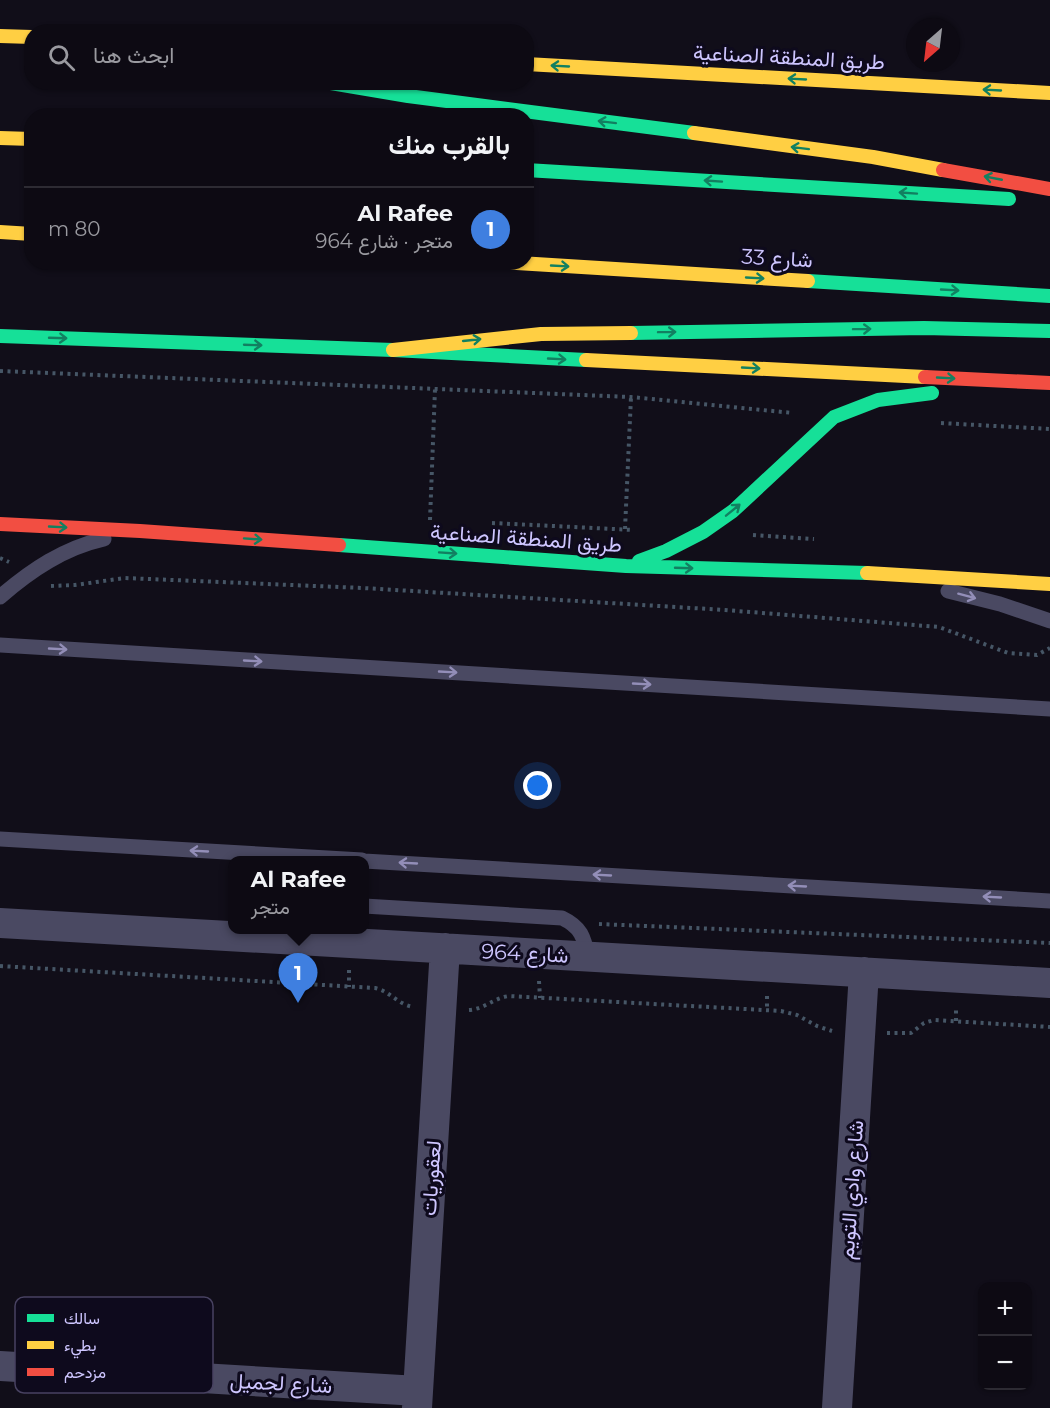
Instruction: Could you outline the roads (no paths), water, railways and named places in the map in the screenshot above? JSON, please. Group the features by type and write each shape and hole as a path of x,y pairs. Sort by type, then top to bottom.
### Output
{"main road":[{"path":"0,36 24,37"},
{"name":"طريق المنطقة الصناعية","path":"534,64 1050,93"},
{"path":"372,90 497,108"},
{"path":"534,113 873,157 1050,189"},
{"path":"0,138 24,140"},
{"path":"534,170 1038,201"},
{"path":"0,232 24,234"},
{"name":"شارع 33","path":"534,264 1050,296"},
{"path":"393,350 541,334 924,328 1050,331"},
{"path":"0,336 393,350 1044,383"},
{"path":"626,566 666,551 703,532 733,511 834,417 878,400 1044,383"},
{"name":"طريق المنطقة الصناعية","path":"0,524 140,531 626,566 869,573 1050,584"}],"street":[{"name":"شارع 964","path":"0,923 228,932"},
{"name":"شارع 964","path":"287,934 445,948 1050,983"},
{"name":"لعقوريات","path":"417,1400 445,948"},
{"name":"شارع وادي التويم","path":"837,1408 864,972"},
{"name":"شارع لجميل","path":"0,1366 15,1367"},
{"name":"شارع لجميل","path":"213,1383 417,1400"}],"lane":[{"path":"0,597 26,575 67,550 94,541 140,531"},
{"path":"869,573 957,593 1050,621"},
{"path":"0,645 1050,709"},
{"path":"0,839 280,856"},
{"path":"369,861 1050,901"},
{"path":"369,906 562,918 572,923 584,938 588,957"}],"place":[{"name":"Al Rafee","path":"298,1003"}]}
